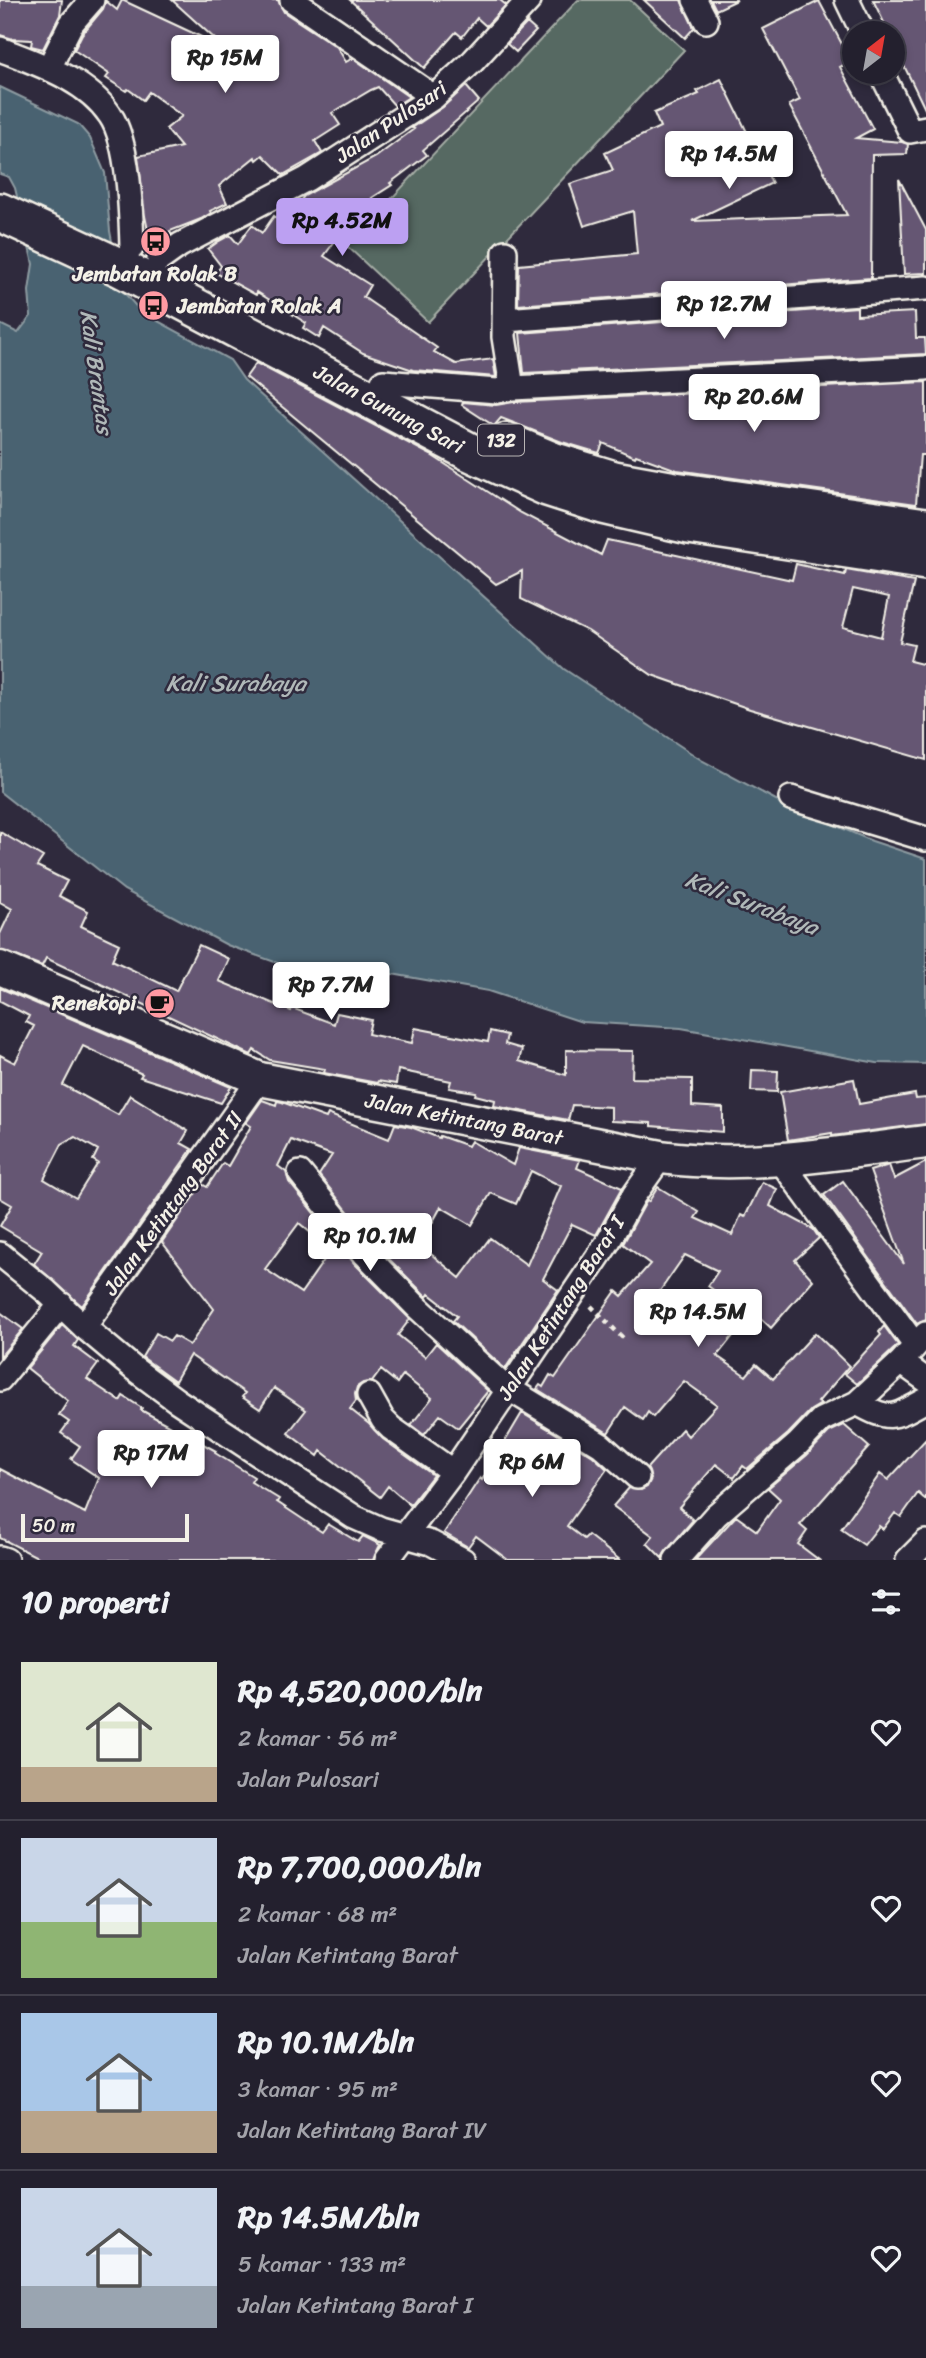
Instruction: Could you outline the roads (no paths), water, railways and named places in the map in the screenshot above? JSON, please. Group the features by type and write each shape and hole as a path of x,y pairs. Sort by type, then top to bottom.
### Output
{"main road":[{"name":"Jalan Gunung Sari","path":"6,201 131,254 507,443 555,462 614,480 672,506 926,561"},
{"name":"Jalan Gunung Sari","path":"131,254 470,452 547,487 603,505 672,506 926,527"},
{"name":"Jalan Ketintang Barat","path":"11,973 260,1079 661,1157 688,1161 780,1160 926,1142"}],"street":[{"path":"49,68 71,24 92,0"},
{"path":"292,0 434,97"},
{"name":"Jalan Pulosari","path":"131,254 180,245 307,178 434,97 473,61 529,0"},
{"path":"695,0 706,21"},
{"path":"847,0 857,21"},
{"path":"0,49 49,68 79,86 109,113 117,127 131,210 131,254"},
{"path":"887,84 909,131 926,128"},
{"path":"505,252 504,337 512,388"},
{"path":"505,320 926,288"},
{"path":"383,382 482,391 926,368"},
{"path":"791,798 926,839"},
{"name":"Jalan Ketintang Barat II","path":"84,1327 260,1079"},
{"name":"Jalan Ketintang Barat I","path":"387,1560 453,1472 661,1157"},
{"path":"780,1160 914,1347 926,1380"},
{"path":"300,1173 365,1254 416,1306 508,1390 601,1446 637,1477"},
{"path":"0,1254 61,1304 84,1327 176,1400 354,1517 381,1529 431,1543 463,1560"},
{"path":"0,1379 61,1304"},
{"path":"676,1560 716,1515 789,1452 821,1420 857,1403 914,1347"},
{"path":"369,1395 383,1420 391,1428 453,1472"},
{"path":"857,1403 878,1415 888,1416 901,1414 926,1400"},
{"path":"908,1560 926,1542"},
{"path":"0,1558 6,1560"}],"water":[{"name":"Kali Surabaya","path":"0,87 78,124 90,138 105,173 110,231 121,289 141,312 230,360 244,380 564,669 703,761 776,800 872,841 926,859 926,1064 877,1063 681,1028 582,1022 488,991 352,967 286,966 227,945 124,890 0,792 0,324 18,333 31,316 29,291 33,264 15,188 9,177 0,174"}],"place":[{"name":"Jembatan Rolak B","path":"155,242"},
{"name":"Jembatan Rolak A","path":"154,306"},
{"name":"Renekopi","path":"159,1003"}],"water label":[{"name":"Kali Brantas","path":"97,372"}]}
